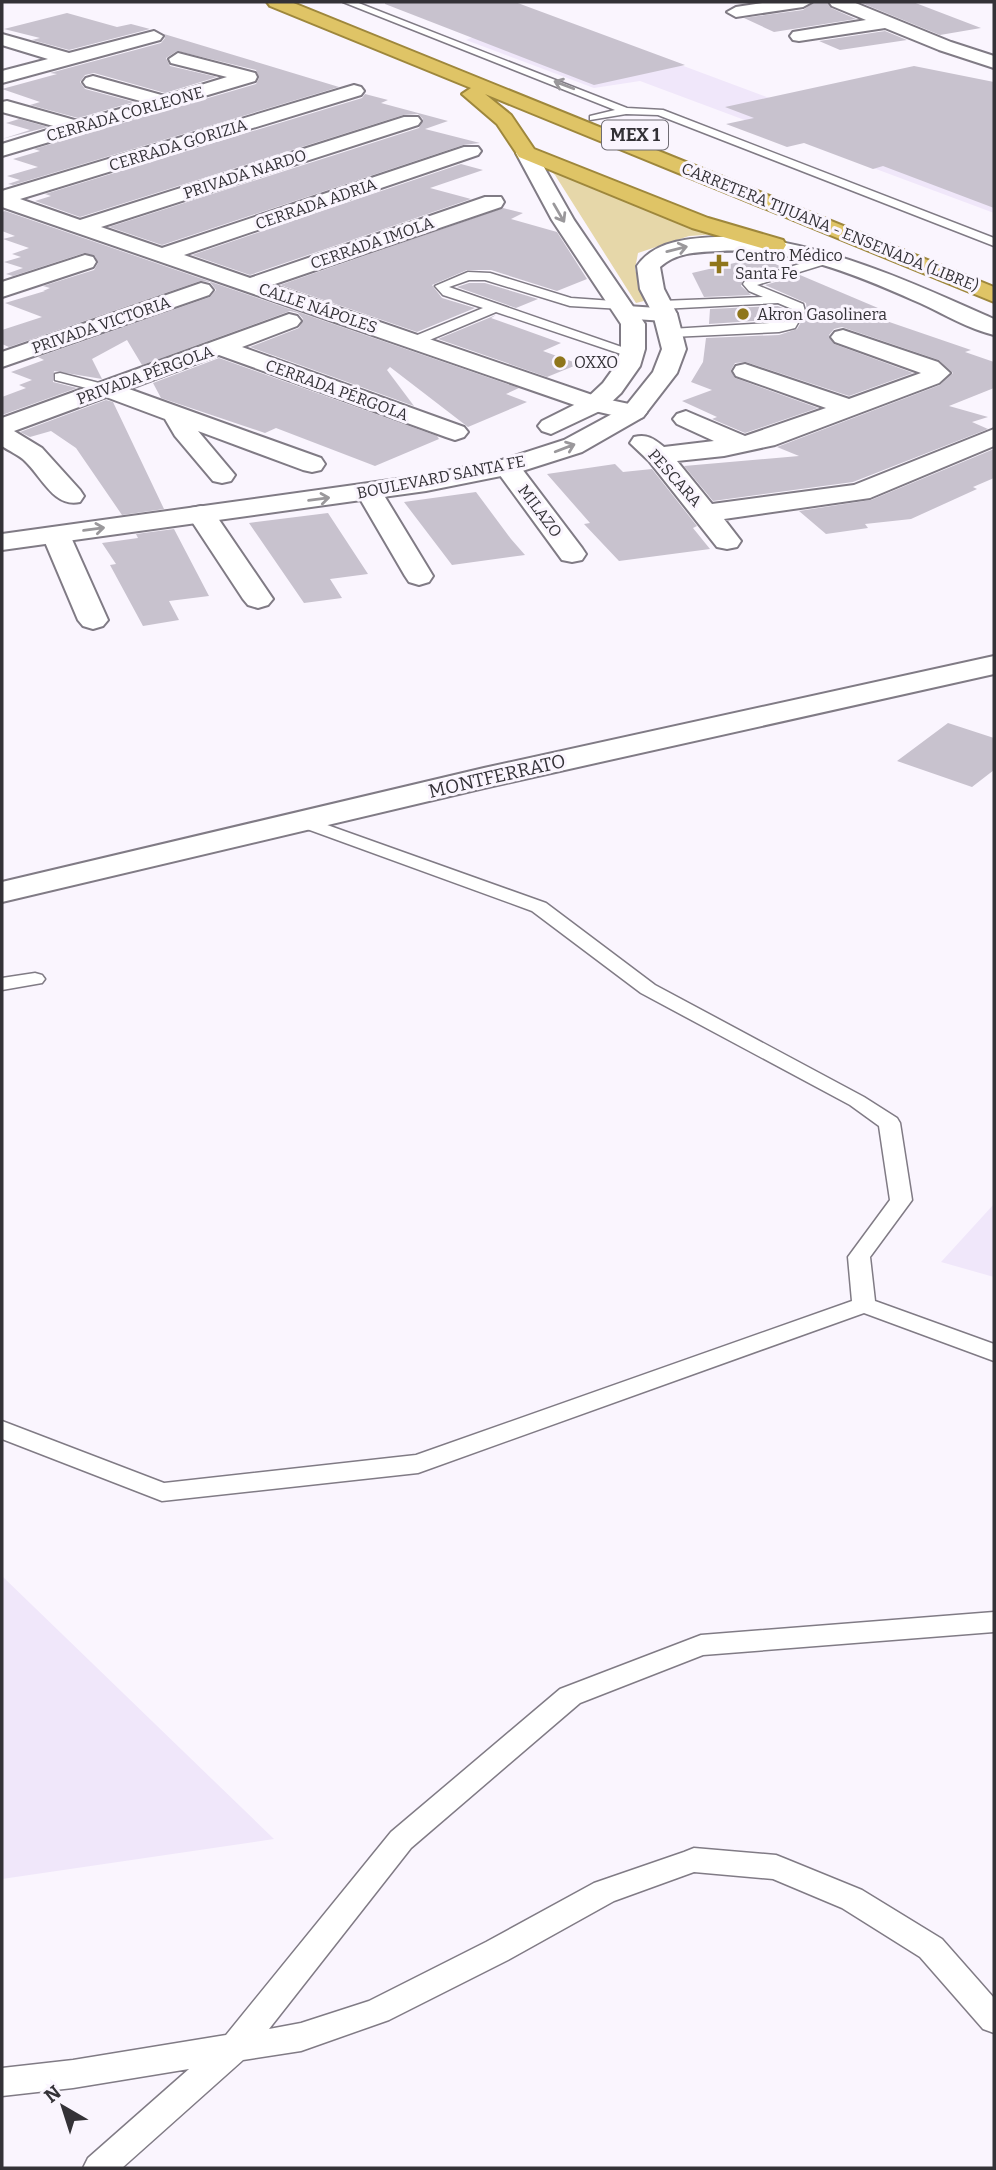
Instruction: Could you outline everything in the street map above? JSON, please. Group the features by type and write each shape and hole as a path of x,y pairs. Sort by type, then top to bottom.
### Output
{"highway":[{"name":"CARRETERA TIJUANA - ENSENADA (LIBRE)","path":"276,2 992,288"},
{"name":"CARRETERA TIJUANA - ENSENADA (LIBRE)","path":"301,2 969,270 992,288"},
{"path":"412,58 502,115 516,130 526,153 700,223 775,245"}],"street":[{"path":"736,12 803,2"},
{"path":"838,2 994,62"},
{"path":"799,36 887,22"},
{"path":"21,45 58,35"},
{"path":"2,77 154,36"},
{"path":"2,39 68,59"},
{"name":"CERRADA CORLEONE","path":"2,150 248,77 178,59"},
{"path":"93,82 166,102"},
{"name":"CERRADA GORIZIA","path":"2,199 354,91"},
{"path":"7,107 81,128"},
{"name":"PRIVADA NARDO","path":"79,227 411,121"},
{"name":"CERRADA ADRIA","path":"162,255 471,151"},
{"path":"526,153 563,220 634,324 632,353"},
{"name":"CALLE NÁPOLES","path":"2,199 596,404 625,418"},
{"name":"CERRADA IMOLA","path":"250,285 493,202"},
{"name":"BOULEVARD SANTA FE","path":"2,522 398,468 512,449 573,446 625,418 665,373 674,349 666,317 652,289 648,266 658,255 681,247 712,243 775,245 828,259 994,328"},
{"path":"2,290 85,262"},
{"name":"PRIVADA VICTORIA","path":"2,360 201,290"},
{"path":"624,309 666,317"},
{"name":"PRIVADA PÉRGOLA","path":"2,427 289,321"},
{"path":"658,455 744,444 850,408 938,373 929,367 843,337"},
{"name":"CERRADA PÉRGOLA","path":"220,347 455,432"},
{"name":"BOULEVARD SANTA FE","path":"2,542 369,492 512,449 596,404 628,366 632,353"},
{"path":"745,371 850,408"},
{"path":"106,388 312,464"},
{"path":"174,413 184,432 222,475"},
{"name":"PESCARA","path":"625,418 727,541"},
{"path":"686,419 744,444"},
{"path":"2,435 33,454 70,496"},
{"path":"706,513 860,492 994,437"},
{"name":"MILAZO","path":"512,449 572,554"},
{"path":"369,492 419,576"},
{"path":"201,514 258,599"},
{"path":"56,535 93,620"},
{"name":"MONTFERRATO","path":"2,892 302,821 994,665"}],"lane":[{"path":"352,3 375,2"},
{"path":"352,3 626,111"},
{"path":"594,118 626,111 659,112 994,242"},
{"path":"666,317 787,326 792,323 799,309 749,284 828,259"},
{"path":"624,309 570,302 486,276 468,276 441,286 447,292 632,353"},
{"path":"666,317 780,300"},
{"path":"415,341 495,308"},
{"path":"60,377 106,388"},
{"path":"302,821 539,907 648,989 857,1101 889,1123 901,1200 859,1257 864,1305"},
{"path":"2,984 35,979"},
{"path":"2,1430 162,1492 418,1464 864,1305 994,1353"},
{"path":"99,2168 235,2048 401,1840 570,1696 701,1646 994,1622"},
{"path":"2,2082 73,2074 301,2037 377,2011 497,1951 604,1892 695,1860 776,1867 852,1899 931,1948 994,2020"}],"shaded area":[{"path":"536,11 775,100 829,88 994,146 994,213 640,81 594,88 466,40"},
{"path":"546,166 718,234 689,236 638,253 635,269 644,301 636,303 555,175"},
{"path":"994,1204 994,1277 941,1262"},
{"path":"2,1576 274,1839 2,1879"}],"building":[{"path":"385,2 515,2 685,65 594,85"},
{"path":"814,2 826,2 831,8 856,19 774,32 744,18 803,10"},
{"path":"859,2 913,2 981,28 940,35"},
{"path":"67,13 117,27 131,24 150,29 69,50 32,40 40,38 4,29"},
{"path":"885,31 907,40 840,50 819,41"},
{"path":"164,34 339,87 13,185 8,184 20,180 7,176 38,167 13,159 40,151 34,149 256,84 259,78 256,70 177,51 166,58 170,66 217,77 165,93 94,73 85,75 80,82 85,89 134,102 78,118 30,105 40,102 2,89 161,43 165,38"},
{"path":"914,66 994,82 994,208 883,166 873,169 804,143 787,147 726,124 754,118 725,107"},
{"path":"365,94 388,100 381,103 448,121 425,129 480,143 463,145 162,245 109,227 419,128 423,119 418,114 403,115 80,217 35,201 51,196 45,194 362,98"},
{"path":"19,119 48,127 2,139 30,130 6,123"},
{"path":"461,164 483,170 430,188 471,199 250,275 192,255"},
{"path":"503,208 523,213 511,219 557,232 587,279 557,291 491,270 467,270 432,285 442,298 475,308 417,332 280,285"},
{"path":"5,211 519,388 506,394 527,402 468,427 390,367 387,370 414,406 250,347 299,328 303,319 298,313 290,311 142,365 127,340 92,359 102,379 54,371 53,382 77,388 2,415 2,397 26,388 19,385 32,380 11,372 44,360 38,357 210,297 216,290 210,282 200,281 9,347 2,344 2,330 42,317 5,303 50,288 43,286 94,270 98,263 95,256 84,253 13,276 6,274 23,268 4,262 21,257 12,254 29,248 3,239 15,236 2,231 2,212"},
{"path":"760,257 782,267 743,280 741,286 751,295 704,297 692,273"},
{"path":"800,275 878,308 863,313 971,350 965,352 994,362 994,388 949,406 988,417 972,422 988,429 853,482 713,501 684,466 799,456 777,447 940,385 953,373 939,360 842,327 834,329 829,335 834,344 913,373 849,396 746,362 735,363 731,370 735,378 818,408 745,433 712,419 717,417 682,401 712,390 691,382 703,362 706,338 779,335 797,329 807,312 806,303 765,285"},
{"path":"469,283 485,283 538,299 516,308 457,287"},
{"name":"Akron Gasolinera","path":"778,306 788,310 783,319 709,324 710,309"},
{"path":"496,315 491,318 561,343 543,351 579,364 547,377 438,339"},
{"path":"219,358 437,436 439,439 375,466 276,428 265,433 161,398 153,383"},
{"path":"106,400 113,402 164,509 122,515 76,448 51,431 30,437 20,432"},
{"path":"994,449 994,478 973,487 977,489 911,519 865,524 868,528 826,534 799,511 871,500"},
{"path":"615,464 623,472 652,469 697,526 693,528 710,549 619,561 584,524 590,523 547,474"},
{"path":"476,492 525,555 452,565 404,502"},
{"path":"328,513 368,574 330,579 342,598 304,603 249,523"},
{"path":"174,529 209,596 169,601 179,620 143,626 110,565 116,564 102,543 138,538 136,534"},
{"path":"948,723 994,738 994,770 972,787 897,761"}],"place":[{"name":"Centro Médico Santa Fe","path":"719,264"},
{"name":"Akron Gasolinera","path":"743,314"},
{"name":"OXXO","path":"560,362"}]}
